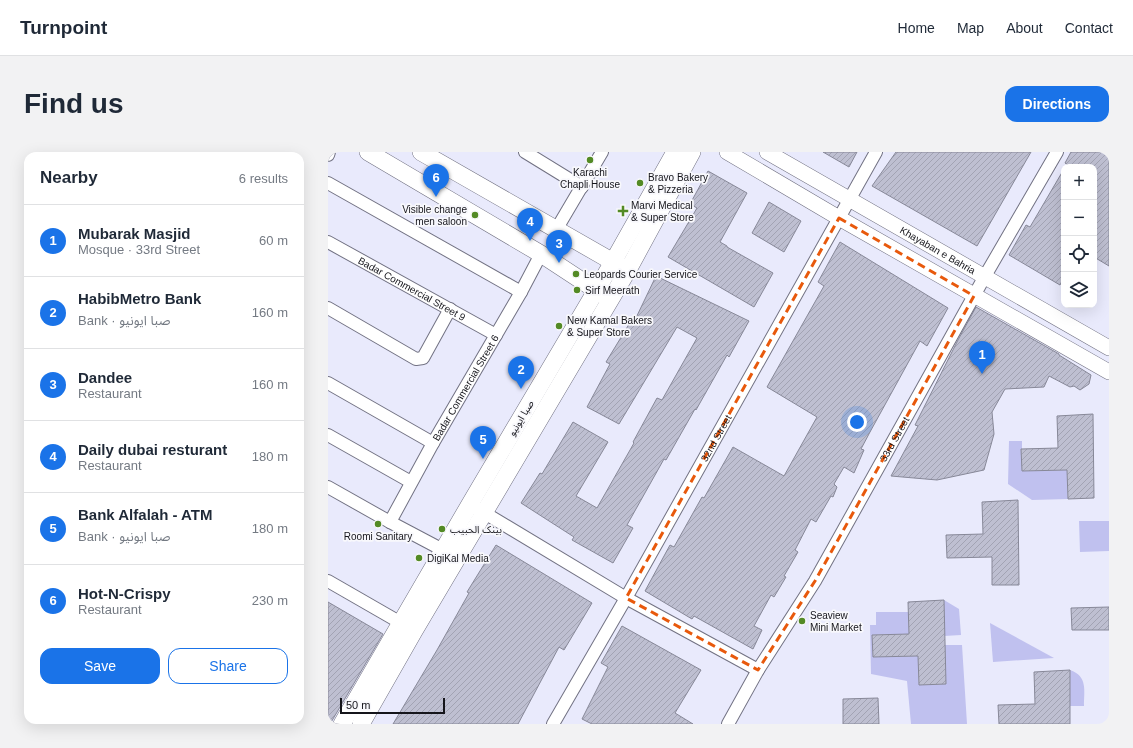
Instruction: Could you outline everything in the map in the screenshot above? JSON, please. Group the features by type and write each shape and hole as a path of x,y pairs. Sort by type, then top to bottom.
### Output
{"main road":[{"path":"368,152 541,254 610,299"},
{"path":"421,152 620,266"},
{"name":"صبا ایونیو","path":"342,724 484,513 610,299 620,266 675,152"},
{"name":"صبا ایونیو","path":"361,724 443,550 596,290 620,266 692,152"}],"street":[{"path":"525,152 582,187"},
{"path":"556,230 602,152"},
{"path":"727,152 974,296 1108,371"},
{"name":"Khayaban e Bahria","path":"767,152 1109,348"},
{"name":"32nd Street","path":"553,724 626,598 876,152"},
{"name":"33rd Street","path":"729,724 758,670 815,581 985,276 1057,152"},
{"path":"328,183 521,292"},
{"name":"Badar Commercial Street 9","path":"328,242 496,335"},
{"name":"Badar Commercial Street 6","path":"390,522 411,482 521,292 541,254"},
{"path":"328,308 416,359 423,358 450,309"},
{"path":"328,383 433,443"},
{"path":"328,435 411,482"},
{"path":"328,487 443,550"},
{"path":"470,504 626,598 758,670"},
{"path":"328,581 407,627"}],"highlighted area":[{"path":"839,218 974,296 815,581 758,670 626,598"}],"shaded area":[{"path":"1009,441 1022,441 1022,471 1067,470 1068,499 1032,500 1008,484"},
{"path":"1079,521 1109,521 1109,551 1080,552"},
{"path":"944,600 959,609 961,635 944,636"},
{"path":"876,612 909,612 909,634 873,635 873,657 918,656 919,685 945,684 945,645 962,645 967,724 911,724 907,681 871,674 870,625 876,625"},
{"path":"990,623 1054,658 993,662"},
{"path":"1070,670 1080,676 1084,685 1084,706 1070,706"}],"building":[{"path":"823,152 857,152 849,167"},
{"path":"896,152 1031,152 977,246 872,186"},
{"path":"1071,152 1109,152 1109,266 1097,259 1097,164 1065,163"},
{"path":"708,171 747,193 720,242 773,273 754,307 668,257 697,208 690,204"},
{"path":"1061,174 1060,285 1009,255 1026,225 1030,227"},
{"path":"769,202 801,221 784,252 752,233"},
{"path":"840,242 948,308 927,346 920,341 861,449 864,450 854,473 844,467 834,484 837,487 833,497 831,496 816,522 811,519 795,550 798,552 784,576 786,577 774,597 771,595 754,626 762,630 753,649 694,616 692,619 645,591 670,545 674,547 702,497 704,498 733,447 784,476 817,417 767,387 824,286 818,282"},
{"path":"656,276 749,321 729,357 727,355 666,460 664,459 627,525 633,528 613,563 572,540 574,537 521,503 540,473 542,474 573,422 608,442 576,496 597,508 634,443 633,442 657,398 662,400 697,338 677,327 619,424 587,407 610,364 606,362 631,321 634,322"},
{"path":"976,307 1059,354 1091,375 1089,384 1080,390 1074,386 1070,387 1049,376 1044,387 1005,389 992,412 994,434 984,470 937,480 891,476 918,426 915,425"},
{"path":"1093,414 1094,498 1068,499 1067,470 1022,471 1021,449 1058,448 1057,416"},
{"path":"1018,500 1019,585 992,585 992,557 947,558 946,535 983,534 982,502"},
{"path":"496,545 592,603 564,650 559,647 518,724 393,724 469,593 467,592"},
{"path":"944,600 946,684 919,685 918,656 873,657 872,635 909,634 908,602"},
{"path":"328,602 383,634 330,724 328,724"},
{"path":"1109,607 1109,630 1072,630 1071,608"},
{"path":"622,626 701,670 675,713 693,724 592,724 582,719 608,667 601,663"},
{"path":"1070,670 1070,724 999,724 998,705 1035,704 1034,672"},
{"path":"878,698 879,724 843,724 843,699"}],"place":[{"name":"Karachi Chapli House","path":"590,160"},
{"name":"Bravo Bakery & Pizzeria","path":"640,183"},
{"name":"Hot-N-Crispy","path":"436,197"},
{"name":"Marvi Medical & Super Store","path":"623,211"},
{"name":"Visible change men saloon","path":"475,215"},
{"name":"Daily dubai resturant","path":"530,241"},
{"name":"Dandee","path":"559,263"},
{"name":"Leopards Courier Service","path":"576,274"},
{"name":"Sirf Meerath","path":"577,290"},
{"name":"New Kamal Bakers & Super Store","path":"559,326"},
{"name":"Mubarak Masjid","path":"982,374"},
{"name":"HabibMetro Bank","path":"521,389"},
{"name":"Bank Alfalah - ATM","path":"483,459"},
{"name":"Roomi Sanitary","path":"378,524"},
{"name":"بينک الحبيب","path":"442,529"},
{"name":"DigiKal Media","path":"419,558"},
{"name":"Seaview Mini Market","path":"802,621"}]}
